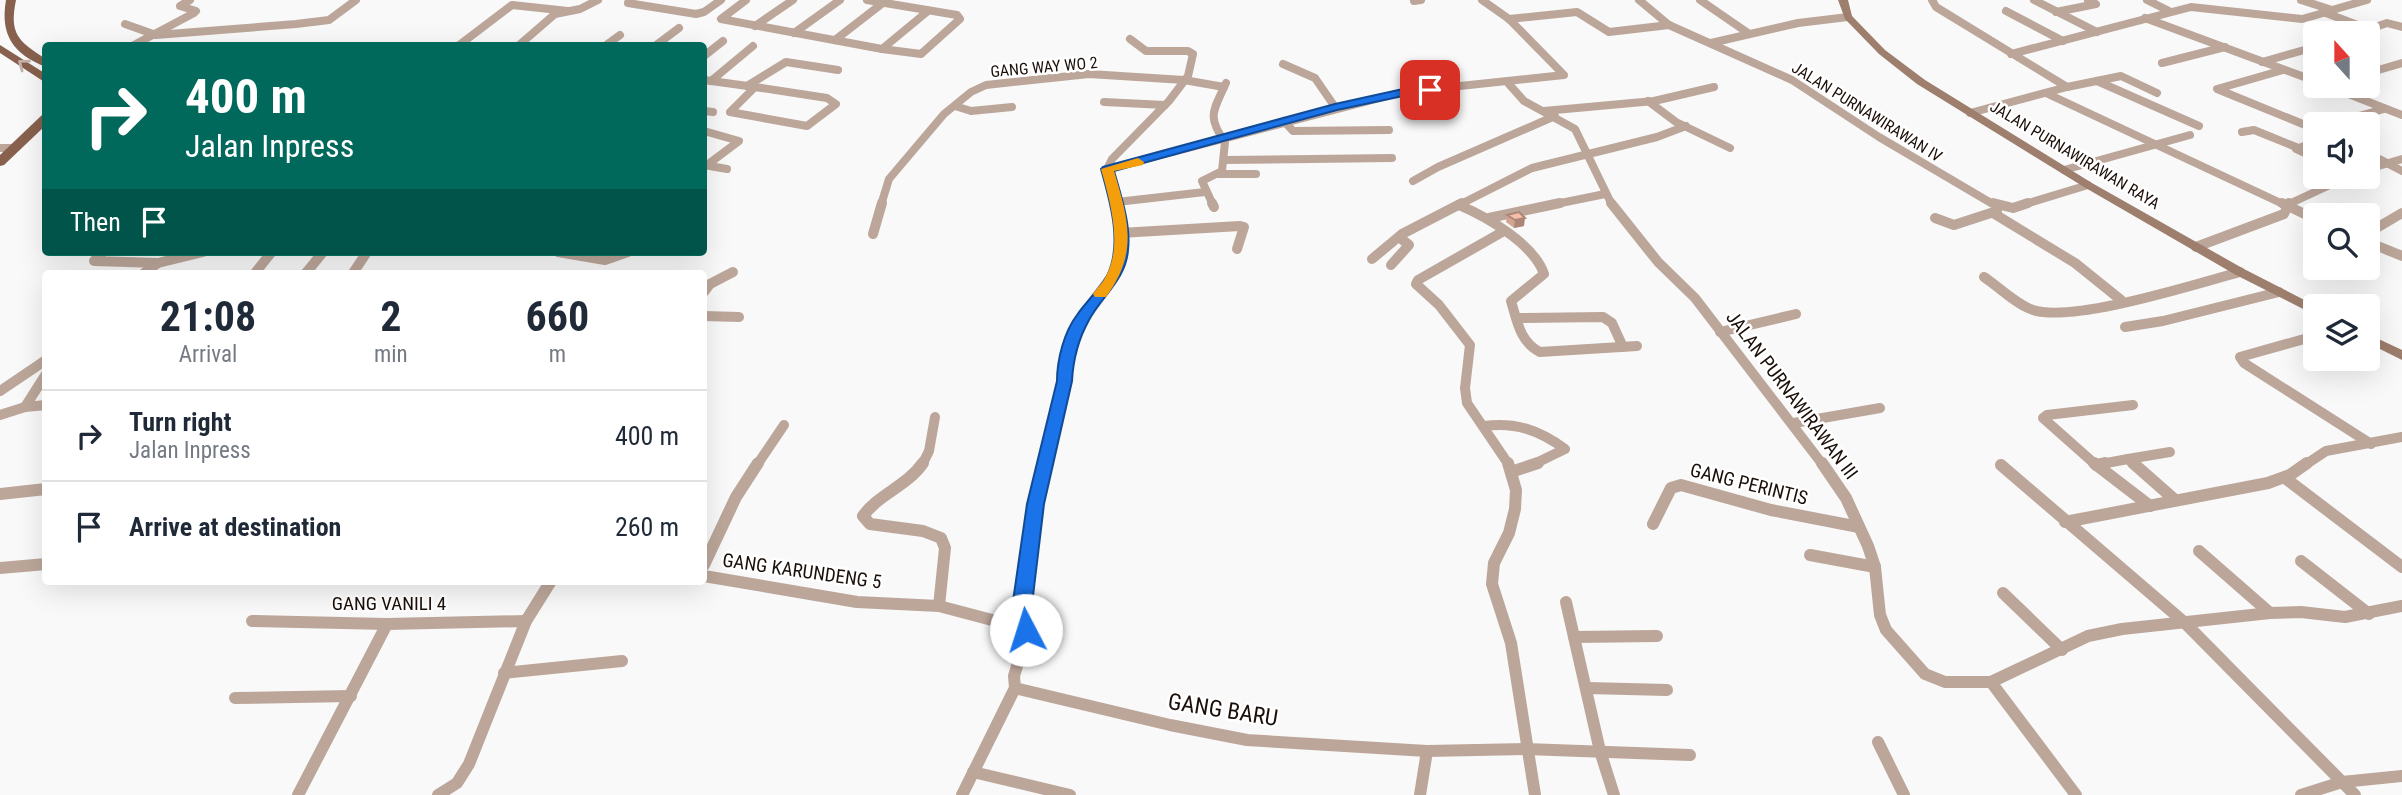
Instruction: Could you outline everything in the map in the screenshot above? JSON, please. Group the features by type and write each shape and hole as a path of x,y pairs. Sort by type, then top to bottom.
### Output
{"main road":[{"path":"11,0 6,20 9,34 19,47 42,61"},
{"path":"0,48 42,77"},
{"path":"0,162 42,122"},
{"path":"0,175 42,136"}],"street":[{"path":"141,42 194,13 196,11 180,6 190,0"},
{"path":"125,24 156,35 323,21 329,20 356,0"},
{"path":"553,5 561,0"},
{"path":"523,42 552,16 598,0"},
{"path":"629,0 628,3 700,14 721,0"},
{"path":"663,9 676,0"},
{"path":"746,0 720,18 919,55 960,22 957,15 867,0"},
{"path":"755,26 793,0"},
{"path":"794,33 841,0"},
{"path":"1107,169 1335,107 1403,92 1564,75 1509,19 1482,0"},
{"name":"JALAN PURNAWIRAWAN IV","path":"1639,0 1669,25 1818,94 1901,151 2002,208"},
{"path":"1700,0 1748,33"},
{"name":"JALAN PURNAWIRAWAN RAYA","path":"1843,0 1848,17 1882,52 1921,82 2088,185 2303,305"},
{"path":"1932,0 1936,7 2067,87"},
{"path":"2034,0 2097,32"},
{"path":"2056,12 2096,4 2088,0"},
{"path":"2147,0 2169,12"},
{"path":"2301,0 2334,10"},
{"path":"2011,54 2195,7 2302,19 2367,0"},
{"path":"835,40 884,2"},
{"path":"463,42 512,5 568,11"},
{"path":"881,48 928,11"},
{"path":"2006,11 2063,41"},
{"path":"1509,19 1577,12 1609,32 1669,25"},
{"path":"2326,13 2347,21"},
{"path":"1711,43 1748,33 1848,17"},
{"path":"2146,18 2303,77"},
{"path":"2380,25 2387,23 2402,27"},
{"path":"660,42 679,28"},
{"path":"611,42 620,34"},
{"path":"962,795 1015,688 1014,676 1027,633 1020,622 1035,504 1065,381 1065,363 1081,319 1114,276 1121,251 1117,202 1107,169 1112,159 1165,105 1188,76 1192,53 1146,51 1130,39"},
{"path":"707,54 723,41"},
{"path":"707,80 753,46"},
{"path":"2162,63 2225,47"},
{"path":"2262,62 2303,50"},
{"path":"707,80 751,87 827,98 836,104 807,126 730,112 751,87 786,62 838,70"},
{"path":"2380,69 2402,63"},
{"path":"1283,64 1315,78 1335,107"},
{"path":"2283,70 2217,89 2303,124"},
{"name":"GANG WAY WO 2","path":"873,234 889,179 944,114 971,92 986,85 1089,74 1226,84 1212,115 1213,126 1224,139"},
{"path":"1970,113 2067,87 2121,76 2157,93"},
{"path":"2097,81 2199,126"},
{"name":"JALAN PURNAWIRAWAN III","path":"1508,83 1524,101 1575,128 1614,210 1658,262 1695,298 1794,423 1846,498 1859,527 1875,567 1880,615 1886,630 1925,674 1945,682 1991,682 2100,634 2270,613 2301,612 2345,617 2402,606"},
{"path":"1544,111 1648,101 1714,86"},
{"path":"2048,94 2303,214"},
{"path":"2359,98 2402,115"},
{"path":"1648,101 1664,117 1730,148"},
{"path":"1104,102 1165,105"},
{"path":"955,106 971,111 1012,107"},
{"path":"2371,112 2385,108"},
{"path":"1413,181 1438,167 1555,116"},
{"path":"1284,121 1293,131 1389,130"},
{"path":"1373,259 1399,237 1532,168 1637,143 1686,126"},
{"path":"2242,132 2254,130 2303,151"},
{"path":"707,132 739,141 707,164"},
{"path":"2064,170 2190,135"},
{"path":"1219,174 1224,160 1224,139"},
{"path":"2296,147 2303,145"},
{"path":"0,148 15,148"},
{"path":"1224,160 1392,158"},
{"path":"2380,158 2402,171"},
{"path":"2380,165 2402,159"},
{"path":"707,165 727,169"},
{"path":"1214,207 1205,192 1202,180 1219,174 1256,174"},
{"path":"1935,218 1954,225 2002,208 2013,208 2088,185"},
{"path":"2196,247 2284,214 2286,206 2317,189"},
{"path":"1117,202 1205,192"},
{"path":"1489,218 1605,194"},
{"path":"1459,205 1489,218 1540,262 1544,274 1511,301 1524,339 1536,351 1637,346"},
{"path":"1993,213 2075,263 2121,300"},
{"path":"2380,226 2402,214"},
{"path":"1120,233 1240,226 1244,227 1237,249"},
{"path":"1504,231 1418,280 1416,284 1439,305 1470,345 1464,391 1469,406 1504,454 1516,491 1511,526 1493,564 1491,578 1510,638 1522,696 1526,749 1535,795"},
{"path":"1391,265 1409,245 1399,237"},
{"path":"2380,247 2402,256"},
{"path":"99,256 94,261 158,263 187,256"},
{"path":"308,270 320,256"},
{"path":"582,256 605,260 616,256"},
{"path":"148,270 158,263"},
{"path":"707,288 733,272"},
{"path":"1984,277 2032,310 2062,314 2159,294 2240,272"},
{"path":"2125,327 2164,321 2279,292"},
{"path":"1720,332 1796,314"},
{"path":"707,316 740,317"},
{"path":"1517,318 1603,317 1612,323 1623,347"},
{"path":"2303,340 2240,358 2371,443"},
{"path":"2380,344 2402,356"},
{"path":"0,391 42,363"},
{"path":"25,407 42,380"},
{"path":"0,415 25,407 42,405"},
{"path":"2133,405 2043,416 2045,422 2096,465 2150,506"},
{"path":"1794,423 1880,408"},
{"path":"935,417 926,459 916,474 897,491 866,509 863,516 870,524 923,531 941,538 945,548 939,606"},
{"path":"1484,426 1506,423 1541,430 1565,449 1539,463 1511,472"},
{"path":"707,559 736,497 783,425"},
{"path":"2066,522 2285,478 2326,451 2402,437"},
{"path":"2096,465 2170,452"},
{"path":"2128,459 2175,500"},
{"path":"2001,465 2184,622 2355,795"},
{"path":"2285,478 2402,567"},
{"name":"GANG PERINTIS","path":"1653,524 1671,488 1681,485 1771,510 1859,527"},
{"path":"0,494 42,489"},
{"path":"2199,551 2270,613"},
{"path":"1810,555 1875,567"},
{"path":"2301,561 2369,614"},
{"path":"0,568 42,564"},
{"name":"GANG KARUNDENG 5","path":"707,577 857,602 939,606 992,620 1020,622"},
{"path":"438,795 457,783 469,764 526,621 548,585"},
{"path":"2003,593 2062,650"},
{"path":"1566,602 1600,751 1614,795"},
{"name":"GANG VANILI 4","path":"252,621 387,624 526,621"},
{"path":"298,795 387,624"},
{"path":"1574,637 1657,636"},
{"path":"504,673 622,661"},
{"path":"1991,682 2076,795"},
{"name":"GANG BARU","path":"1015,688 1170,726 1247,740 1427,751 1526,749 1690,755"},
{"path":"1587,688 1667,690"},
{"path":"234,698 351,696"},
{"path":"1878,742 1904,795"},
{"path":"1420,795 1427,751"},
{"path":"973,772 1070,795"},
{"path":"2301,795 2342,782 2402,776"}],"building":[{"path":"1519,212 1525,218 1515,220 1507,215"}],"slow traffic":[{"path":"1100,294 1114,276 1121,251 1117,202 1107,169 1138,162"}],"route":[{"path":"1026,630 1020,622 1035,504 1065,381 1065,363 1081,319 1114,276 1121,251 1117,202 1107,169 1335,107 1403,92 1430,90"}]}
